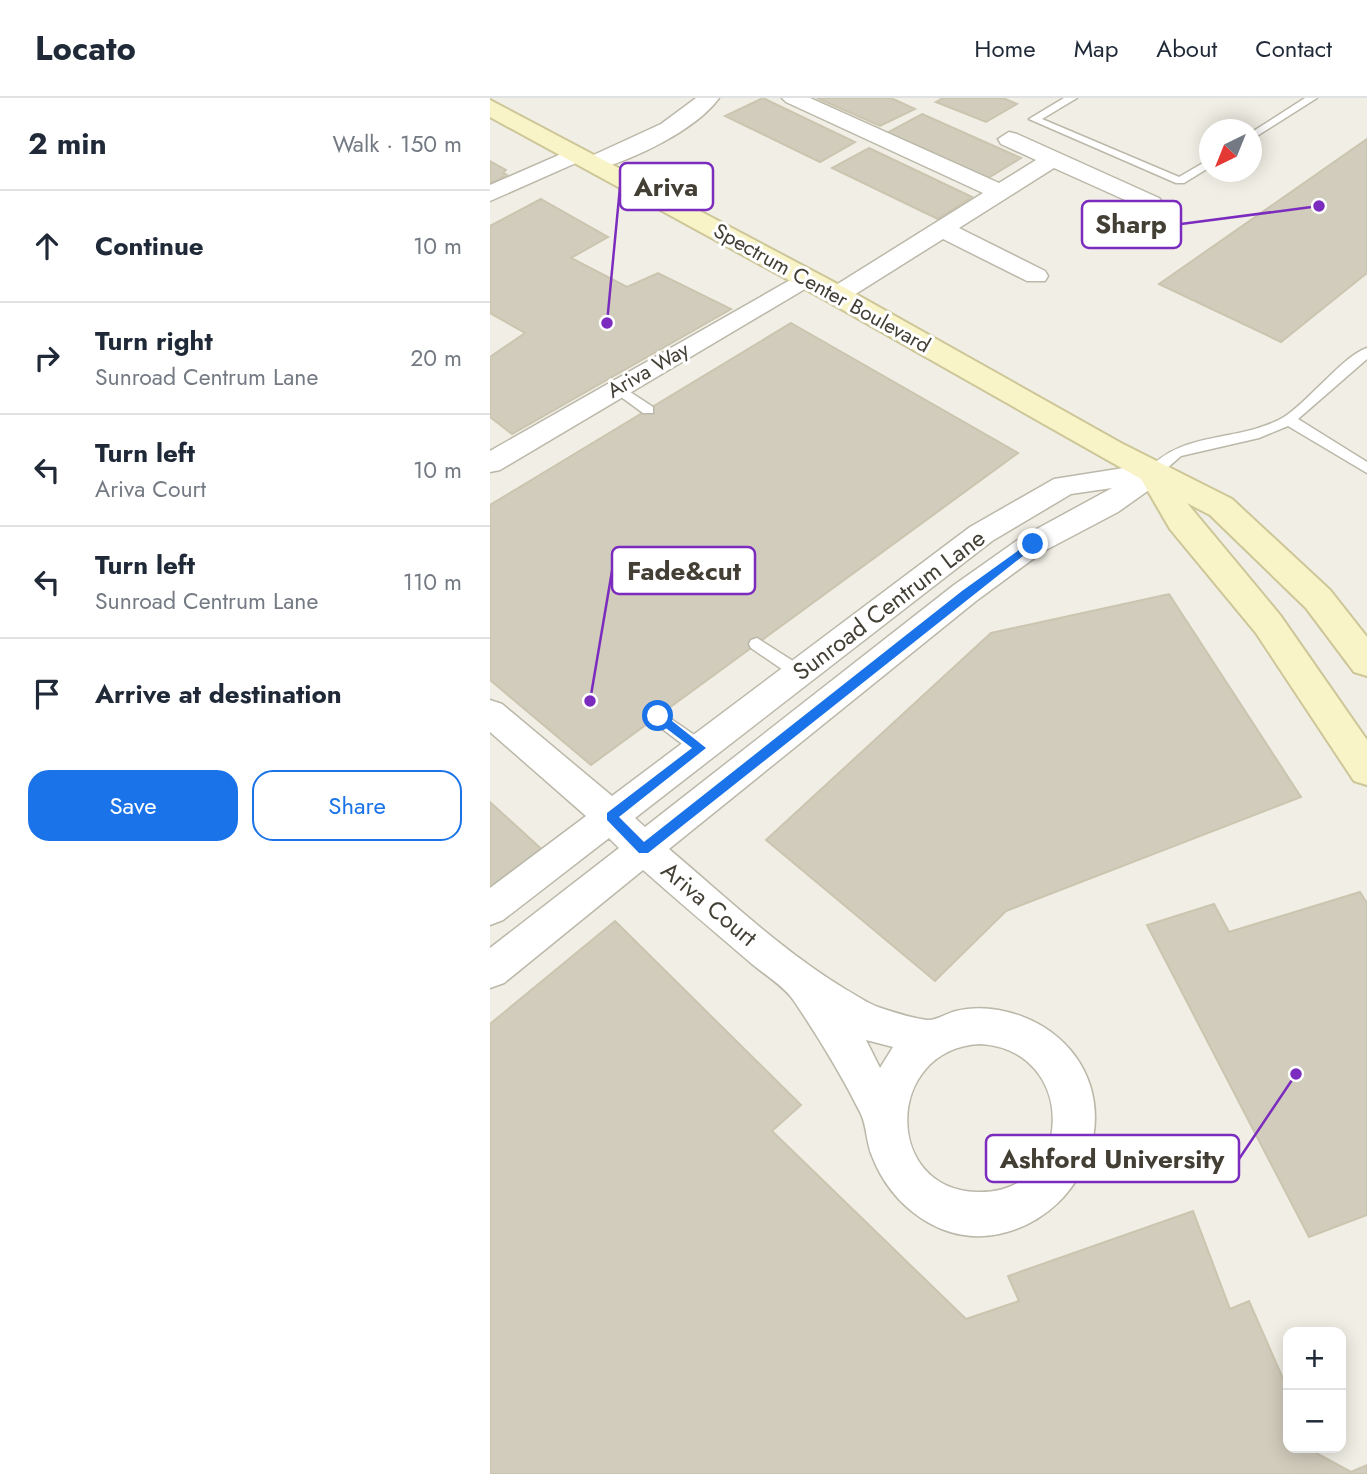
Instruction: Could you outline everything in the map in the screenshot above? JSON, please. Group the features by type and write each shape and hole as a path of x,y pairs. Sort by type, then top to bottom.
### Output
{"street":[{"path":"678,98 703,103"},
{"path":"793,98 1000,192"},
{"path":"490,194 586,158 668,133 703,103"},
{"name":"Spectrum Center Boulevard","path":"490,107 837,295 1153,473 1221,507 1318,599 1367,663"},
{"path":"1009,139 1151,203"},
{"path":"837,295 1053,159"},
{"path":"942,229 1036,276"},
{"name":"Ariva Way","path":"490,463 806,278"},
{"name":"Spectrum Center Boulevard","path":"1153,473 1182,521 1268,624 1367,770"},
{"name":"Sunroad Centrum Lane","path":"490,909 972,541 1064,486 1153,473"},
{"name":"Sunroad Centrum Lane","path":"490,971 965,593 1033,544 1108,505 1153,473"},
{"name":"Ariva Court","path":"490,713 611,816 643,849 803,984 866,1022 930,1039"},
{"name":"Ariva Court","path":"803,984 850,1050 882,1114 887,1146 902,1174 928,1197 960,1210 995,1212 1027,1202 1054,1182 1071,1154 1077,1124 1072,1093 1056,1065 1032,1044 1003,1031 972,1027 930,1039 906,1058 889,1083 882,1114"}],"lane":[{"path":"1072,98 1034,119 1180,181 1199,169"},
{"path":"1262,129 1311,98"},
{"path":"1153,473 1176,452 1254,435 1289,420 1367,352"},
{"path":"618,388 648,410"},
{"path":"1289,420 1367,468"},
{"path":"757,644 798,672"},
{"path":"658,716 700,748"}],"building":[{"path":"763,98 855,142 820,162 725,116"},
{"path":"817,98 891,98 915,109 880,126"},
{"path":"943,98 1003,98 1017,104 986,122 936,102"},
{"path":"922,114 1021,158 988,178 887,133"},
{"path":"1367,139 1367,273 1281,342 1159,284"},
{"path":"869,148 972,197 938,219 832,168"},
{"path":"490,161 506,170 503,173 507,175 490,184"},
{"path":"541,199 608,237 571,258 627,287 658,273 731,309 512,434 490,417 490,357 525,333 490,313 490,226"},
{"path":"791,323 1018,453 591,765 490,680 490,505"},
{"path":"1169,594 1301,797 1006,911 935,981 766,840 991,633"},
{"path":"490,802 549,856 490,900"},
{"path":"1360,892 1367,903 1367,1215 1309,1237 1147,925 1214,904 1229,932"},
{"path":"615,921 801,1105 772,1131 966,1319 1019,1301 1008,1276 1193,1211 1230,1309 1249,1301 1283,1379 1283,1453 1316,1453 1351,1472 1367,1465 1367,1474 490,1474 490,1024"}],"place":[{"name":"Sharp","path":"1319,206"},
{"name":"Ariva","path":"607,323"},
{"name":"Fade&cut","path":"590,701"},
{"name":"Ashford University","path":"1296,1074"}],"route":[{"path":"658,716 700,748 611,816 643,849 965,593 1033,544"}]}
